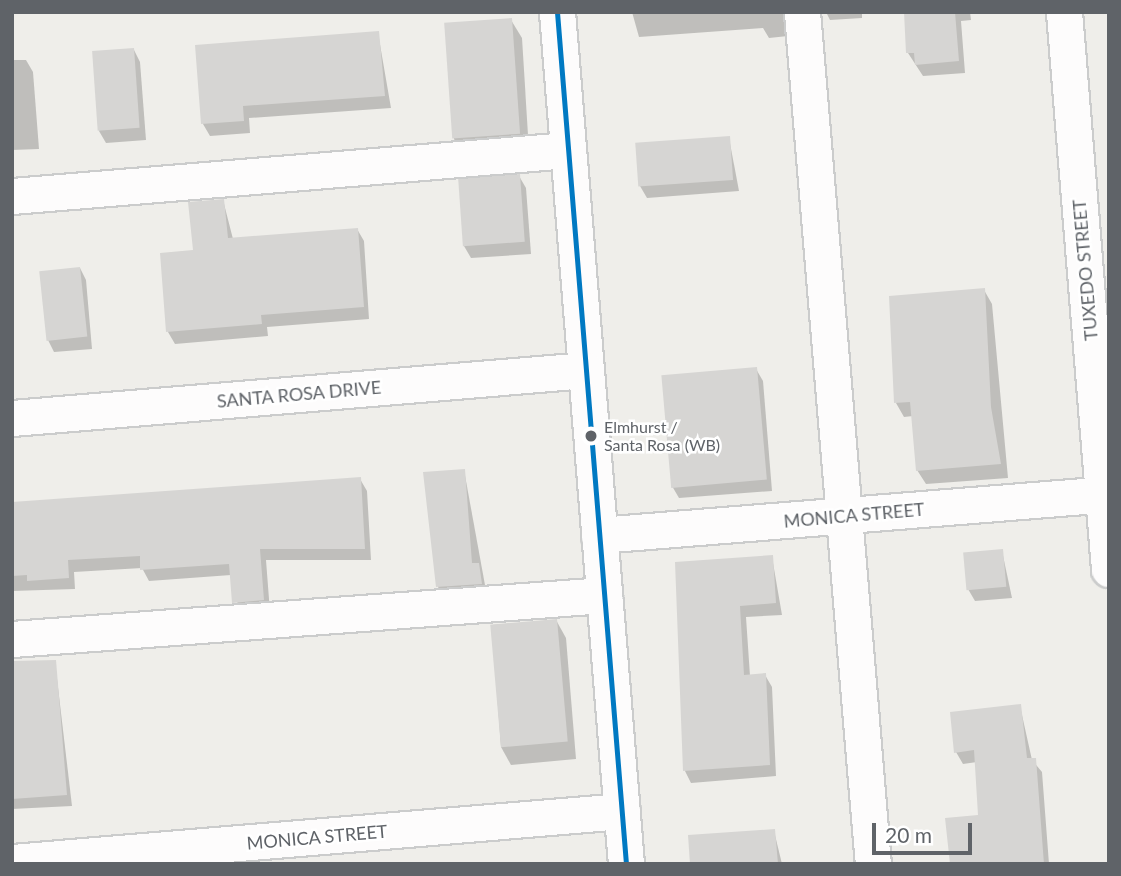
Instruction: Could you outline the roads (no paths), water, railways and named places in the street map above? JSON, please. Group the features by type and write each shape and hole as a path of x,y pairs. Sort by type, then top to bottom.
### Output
{"street":[{"path":"557,12 626,864"},
{"path":"803,12 848,515 873,864"},
{"name":"TUXEDO STREET","path":"1064,12 1106,494 1109,569"},
{"path":"12,196 568,150"},
{"name":"SANTA ROSA DRIVE","path":"12,418 586,370"},
{"name":"MONICA STREET","path":"599,535 1106,494"},
{"path":"12,639 604,595"},
{"name":"MONICA STREET","path":"12,862 622,811"}],"place":[{"name":"Elmhurst / Santa Rosa (WB)","path":"591,436"}]}
